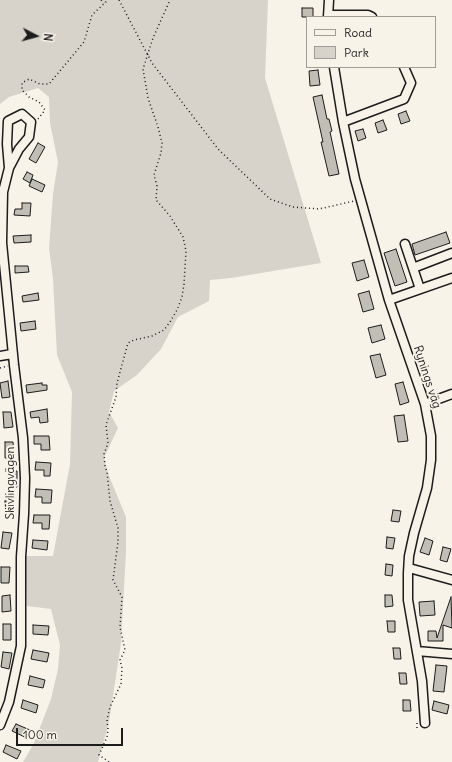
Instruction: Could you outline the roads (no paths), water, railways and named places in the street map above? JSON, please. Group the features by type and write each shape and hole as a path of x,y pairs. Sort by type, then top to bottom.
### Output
{"street":[{"path":"329,0 328,16 370,16"},
{"name":"Rynings väg","path":"334,68 355,180 389,300 425,404 431,436 431,460 428,488 414,533 409,568 408,600 422,681 421,723"},
{"path":"343,122 404,99 411,83 404,68"},
{"name":"Skivlingvägen","path":"0,725 9,702 21,646 21,557 25,478 23,438 12,354 2,243 3,192 8,168 8,121 22,114 31,122 28,137 8,168"},
{"path":"405,244 420,289"},
{"path":"413,268 452,252"},
{"path":"389,300 452,278"},
{"path":"0,356 12,354"},
{"path":"425,404 452,394"},
{"path":"409,568 452,580"},
{"path":"417,651 452,654"}]}
